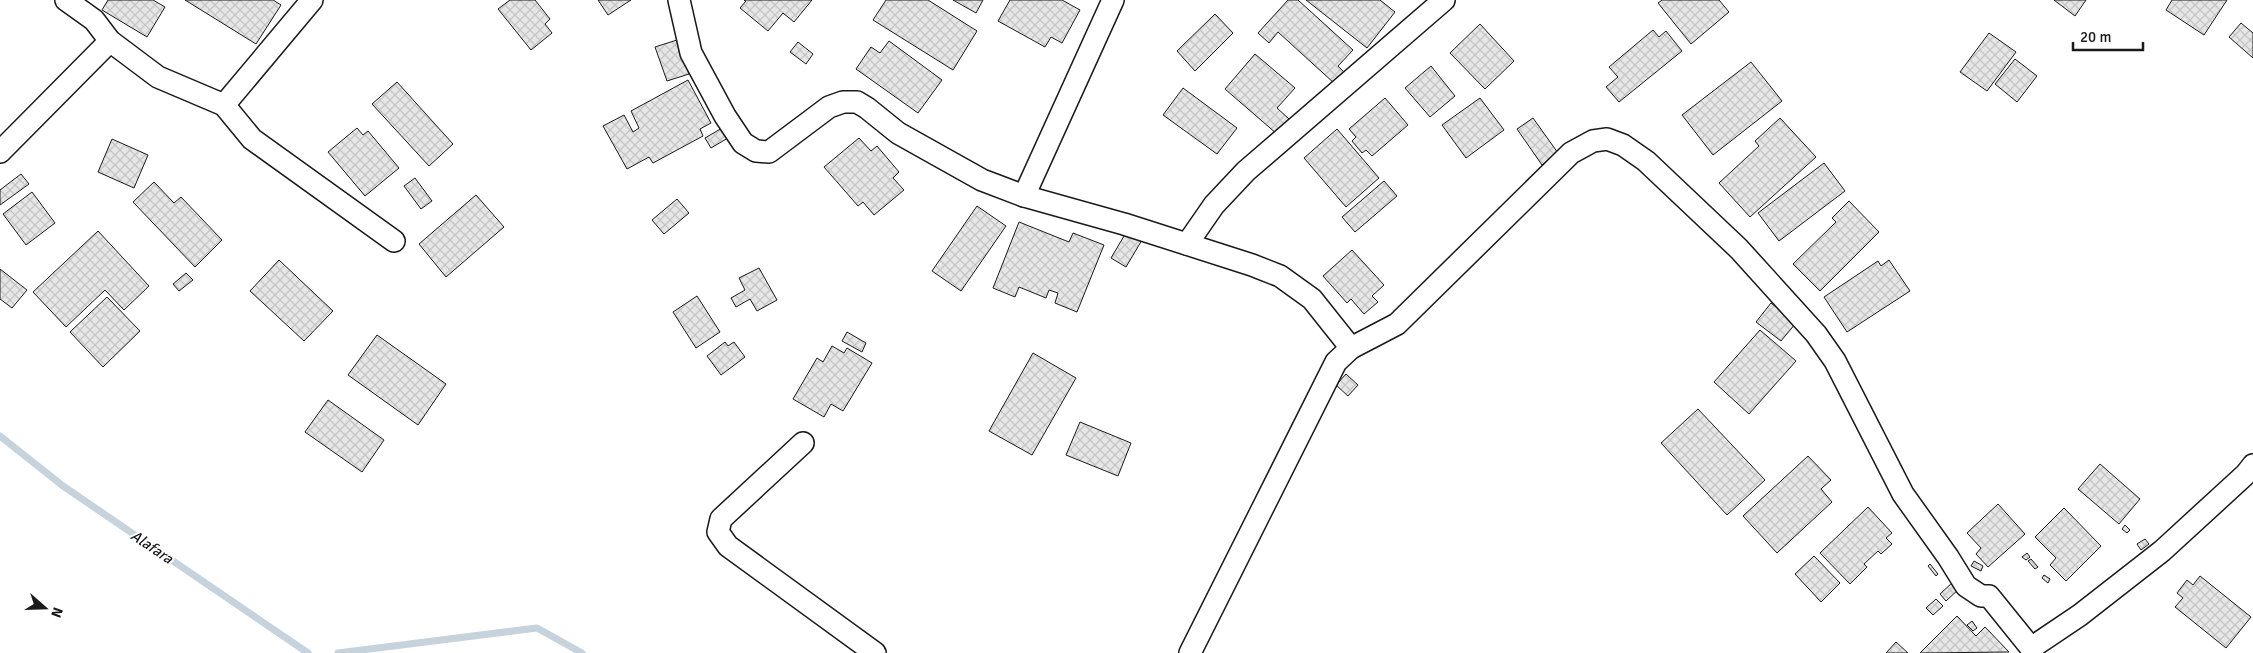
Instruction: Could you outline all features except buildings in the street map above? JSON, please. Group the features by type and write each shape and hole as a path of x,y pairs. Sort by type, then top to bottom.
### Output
{"street":[{"path":"66,0 94,20 110,41 158,77 224,106 252,139 394,241"},
{"path":"224,106 312,0"},
{"path":"679,0 691,53 725,116 743,143 756,151 769,152 829,107 842,102 857,102 898,133 982,180 1024,196 1124,224 1252,265 1280,276 1312,299 1351,348"},
{"path":"1024,196 1113,0"},
{"path":"1186,244 1214,205 1246,170 1432,4"},
{"path":"0,152 110,41"},
{"path":"1190,653 1336,362 1351,348 1396,324 1571,153 1593,141 1607,139 1623,145 1646,162 1739,249 1816,334 1835,361 1903,494 1948,557 1966,586 1981,596 1989,596 2031,651 2162,551 2246,474 2253,465"},
{"path":"803,443 721,519 718,532 728,546 875,653"}],"waterway":[{"name":"Alafara","path":"0,436 63,486 308,653"},
{"name":"Alafara","path":"338,653 537,628 582,653"}]}
